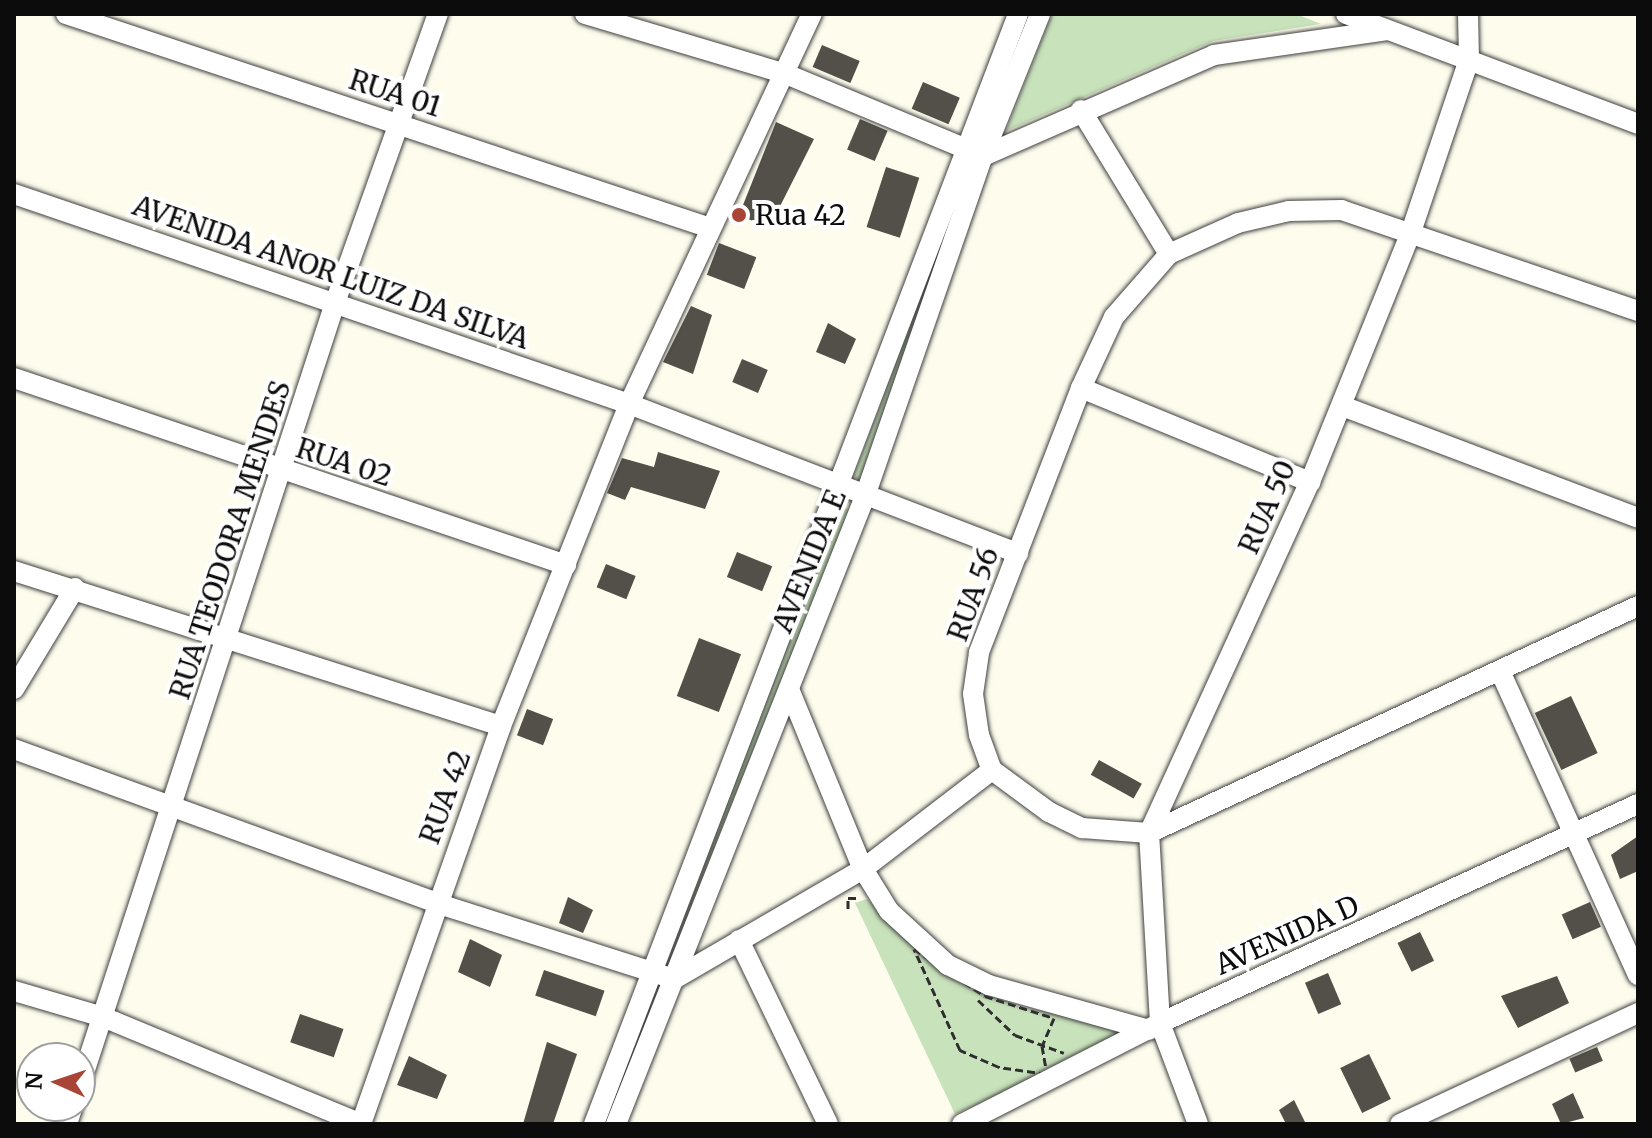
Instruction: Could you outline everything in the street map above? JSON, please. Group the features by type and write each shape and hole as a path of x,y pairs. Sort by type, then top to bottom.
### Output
{"street":[{"name":"RUA 01","path":"66,14 707,227"},
{"name":"RUA TEODORA MENDES","path":"95,1042 229,640 336,300 402,124 438,14"},
{"path":"585,14 786,74 973,153 1214,55 1387,30"},
{"name":"RUA 42","path":"361,1124 436,903 501,726 629,404 707,227 786,74 812,14"},
{"name":"AVENIDA E","path":"616,1124 864,499 1018,14"},
{"name":"AVENIDA E","path":"594,1124 973,153 1040,14"},
{"path":"1346,14 1638,124"},
{"name":"RUA 50","path":"1198,1124 1154,1026 1149,833 1310,482 1411,232 1469,60 1468,14"},
{"path":"1081,110 1169,254"},
{"name":"AVENIDA ANOR LUIZ DA SILVA","path":"14,194 336,300 629,404 864,499 1018,553"},
{"name":"RUA 56","path":"992,770 973,694 979,653 1081,388 1114,317 1169,254 1238,223 1289,211 1342,210 1638,311"},
{"name":"RUA 02","path":"14,378 566,565"},
{"path":"1081,388 1310,482"},
{"path":"1342,406 1638,518"},
{"path":"14,571 501,726"},
{"path":"14,689 75,588"},
{"path":"14,749 436,903 674,979 863,869 992,770 1082,828 1149,833 1638,606"},
{"path":"1500,671 1638,975"},
{"path":"789,689 863,869 889,911 948,965 1032,1001 1154,1026"},
{"name":"AVENIDA D","path":"962,1124 1154,1026 1638,804"},
{"path":"739,940 828,1124"},
{"path":"14,991 103,1017 361,1124"},
{"path":"1400,1124 1638,1013"}],"path":[{"path":"1043,1048 1047,1074 999,1067 960,1050 914,949 972,989 1015,1035 1043,1048 1075,1055"}],"green space":[{"path":"1052,14 1296,14 1321,24 1213,41 1006,131"},
{"path":"962,187 861,479 858,481 854,475"},
{"path":"842,508 850,509 670,957 736,777"},
{"path":"867,899 942,970 1017,1006 1120,1026 1120,1040 955,1114 855,903"}],"building":[{"path":"822,45 860,61 850,83 813,67"},
{"path":"923,82 960,98 948,124 912,109"},
{"path":"860,119 888,131 875,161 847,149"},
{"path":"776,122 814,139 769,228 739,215"},
{"path":"886,167 919,178 900,238 867,227"},
{"path":"719,243 756,257 744,289 707,275"},
{"path":"691,306 712,315 693,374 663,362"},
{"path":"828,323 856,339 845,364 816,352"},
{"path":"742,359 768,370 758,393 732,382"},
{"path":"658,452 720,471 705,509 631,487 625,500 607,493 622,458 654,467"},
{"path":"737,552 772,566 762,591 727,577"},
{"path":"606,564 636,576 626,599 597,587"},
{"path":"699,638 741,654 719,712 677,696"},
{"path":"1571,696 1598,753 1561,770 1535,713"},
{"path":"527,709 553,719 543,745 517,735"},
{"path":"1099,760 1142,784 1134,799 1091,775"},
{"path":"1638,836 1638,871 1620,879 1611,855"},
{"path":"568,897 593,910 583,933 559,923"},
{"path":"1590,902 1601,927 1573,939 1562,915"},
{"path":"1420,932 1434,961 1412,972 1398,943"},
{"path":"470,939 502,955 490,987 458,972"},
{"path":"544,970 605,991 596,1016 535,996"},
{"path":"1328,973 1341,1004 1318,1014 1305,983"},
{"path":"1557,976 1569,1003 1518,1028 1501,996"},
{"path":"300,1014 343,1029 334,1057 290,1042"},
{"path":"547,1042 577,1054 553,1124 523,1124"},
{"path":"1597,1047 1603,1061 1575,1073 1569,1059"},
{"path":"1369,1054 1391,1099 1362,1113 1340,1068"},
{"path":"409,1056 447,1075 437,1099 397,1085"},
{"path":"1573,1093 1584,1118 1561,1124 1552,1104"},
{"path":"1294,1100 1306,1124 1286,1124 1279,1110"}],"place":[{"name":"Rua 42","path":"739,215"}]}
